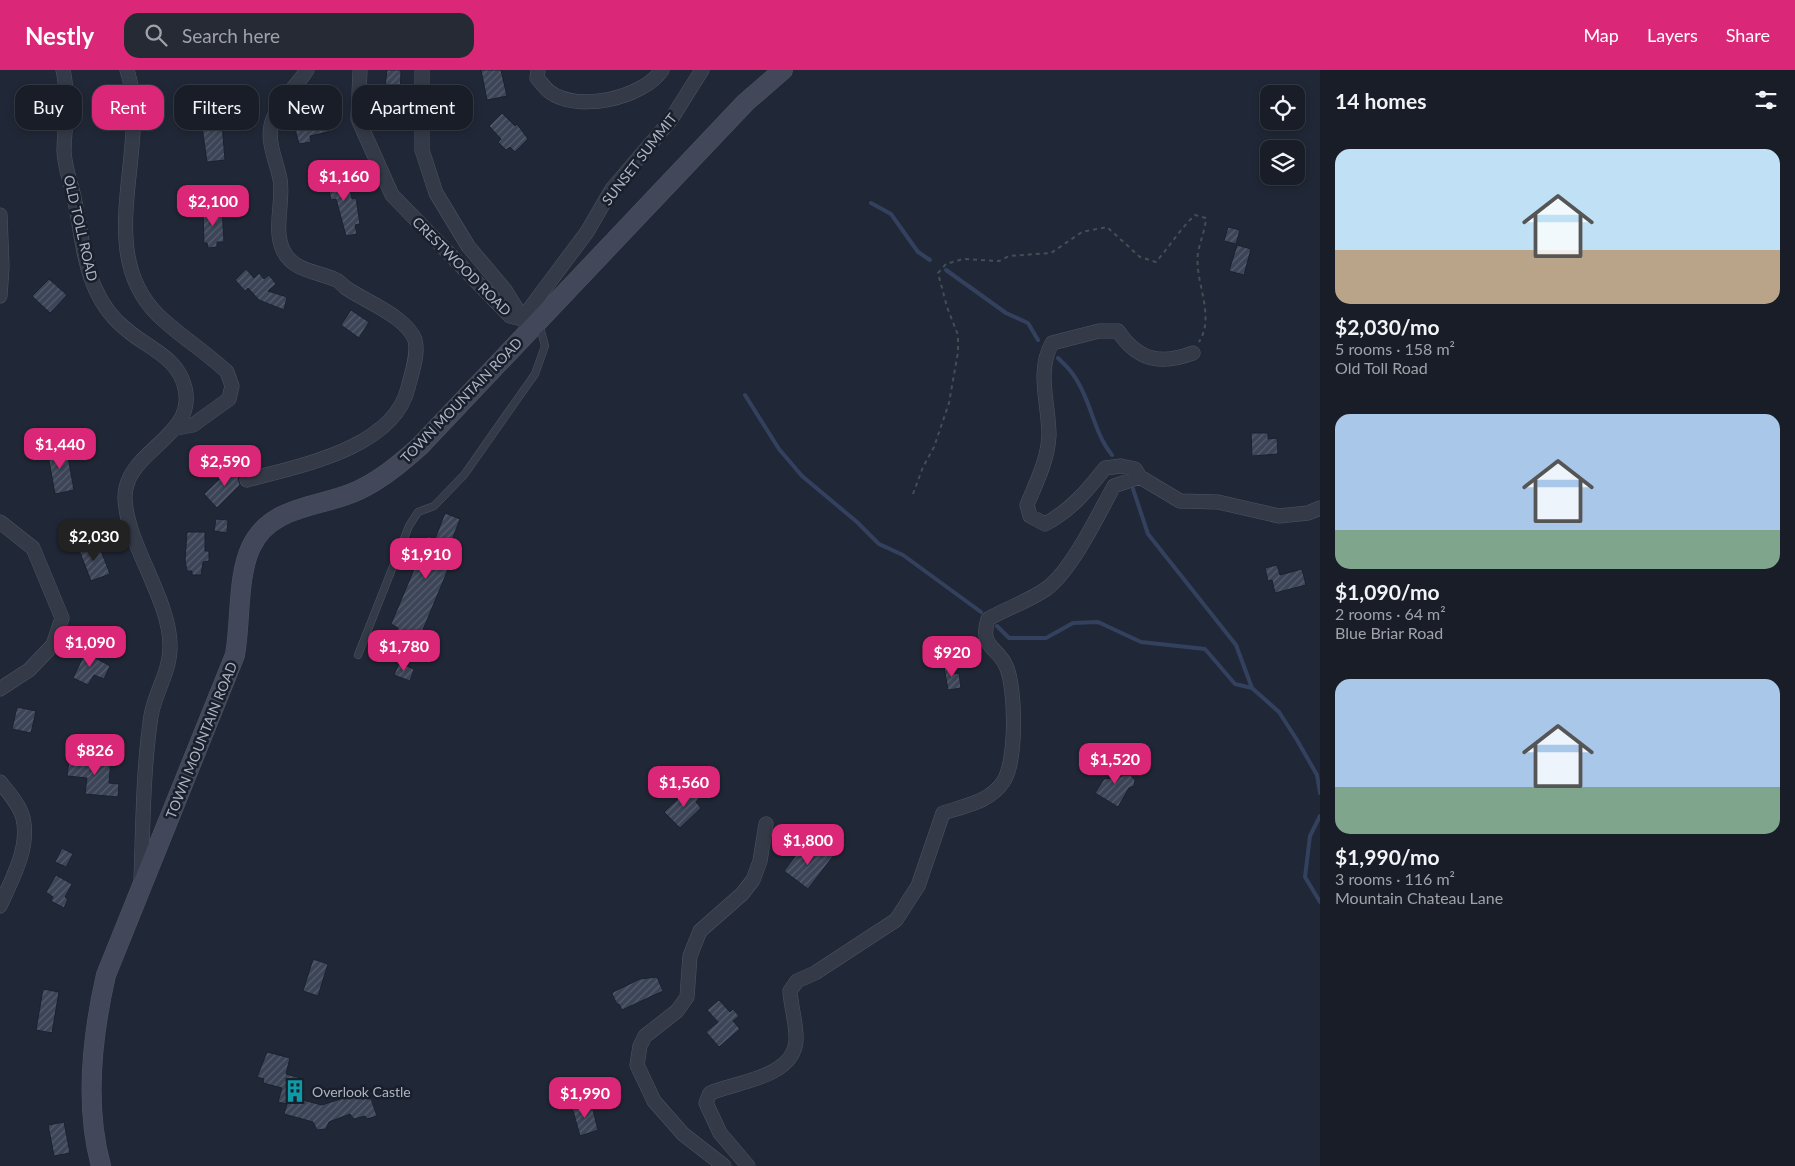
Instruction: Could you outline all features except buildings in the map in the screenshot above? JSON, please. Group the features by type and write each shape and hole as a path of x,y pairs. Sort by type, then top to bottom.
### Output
{"main road":[{"name":"TOWN MOUNTAIN ROAD","path":"101,1166 91,1085 98,1012 106,974 235,655 246,562 251,547 262,530 274,519 297,508 356,492 391,472 420,446 530,322 746,102 783,70"}],"street":[{"name":"OLD TOLL ROAD","path":"63,70 66,111 64,151 88,270 96,291 110,314 126,330 165,356 178,370 185,389 186,408 177,428 137,466 128,480 125,498 128,517 162,612 170,647 168,669 152,712 141,886"},
{"path":"127,70 134,105 125,244 132,271 142,292 156,313 227,372 232,386 229,399 217,409 193,425 177,428"},
{"path":"247,480 316,462 365,439 398,410 406,393 414,360 415,340 402,323 346,288 336,279 294,265 282,249 279,208 280,180 270,142 272,120 288,93 307,70"},
{"name":"CRESTWOOD ROAD","path":"360,70 358,118 392,195 510,316 530,322"},
{"path":"422,70 422,150 436,192 468,246 530,322"},
{"path":"538,70 537,78 550,92 568,101 591,101 618,99 640,89 662,70"},
{"name":"SUNSET SUMMIT","path":"530,322 612,189 670,121 702,70"},
{"path":"0,215 2,268 0,296"},
{"path":"1193,353 1174,360 1148,359 1124,339 1118,331 1099,331 1052,343 1045,355 1044,397 1049,435 1044,463 1027,505 1030,516 1045,524 1064,514 1077,502 1105,468 1120,466 1135,469 1140,478 1180,501 1218,502 1279,516 1308,513 1320,508"},
{"path":"748,1166 720,1133 706,1102 710,1093 759,1079 788,1059 796,1043 790,991 797,981 815,973 896,920 918,886 943,813 982,801 1004,782 1012,747 1014,718 1006,665 991,649 986,636 988,620 1045,590 1058,580 1086,536 1114,486 1140,478"},
{"path":"0,522 33,548 62,618 53,645 29,670 0,689"},
{"path":"0,782 23,817 24,833 20,860 0,906"},
{"path":"724,1166 683,1134 658,1106 637,1065 640,1046 645,1036 677,1011 687,997 690,956 700,931 742,894 753,880 760,860 766,824"}],"lane":[{"path":"358,655 409,526 418,512 434,506 464,475 535,374 545,346 530,322"}],"path":[{"path":"913,494 923,467 934,447 949,404 958,352 958,336 947,307 938,273 946,264 963,259 999,261 1008,256 1050,252 1082,232 1107,226 1140,257 1156,262 1170,246 1182,227 1195,215 1206,218 1205,232 1198,257 1206,318 1204,336 1193,353"}],"water":[{"path":"390,640 410,649 406,660 385,651"}],"waterway":[{"path":"871,203 891,214 918,252 930,260"},
{"path":"946,270 1006,313 1028,323 1038,340"},
{"path":"1058,358 1071,371 1080,385 1100,436 1112,455"},
{"path":"745,395 779,449 802,476 857,522 879,544 903,555 981,612"},
{"path":"1133,489 1148,534 1236,645 1252,688 1279,712 1317,775 1320,793"},
{"path":"997,626 1009,638 1046,638 1073,623 1098,622 1141,642 1205,649 1235,684 1252,688"},
{"path":"1320,816 1310,836 1305,877 1320,902"}],"place":[{"name":"Overlook Castle","path":"295,1091"}]}
